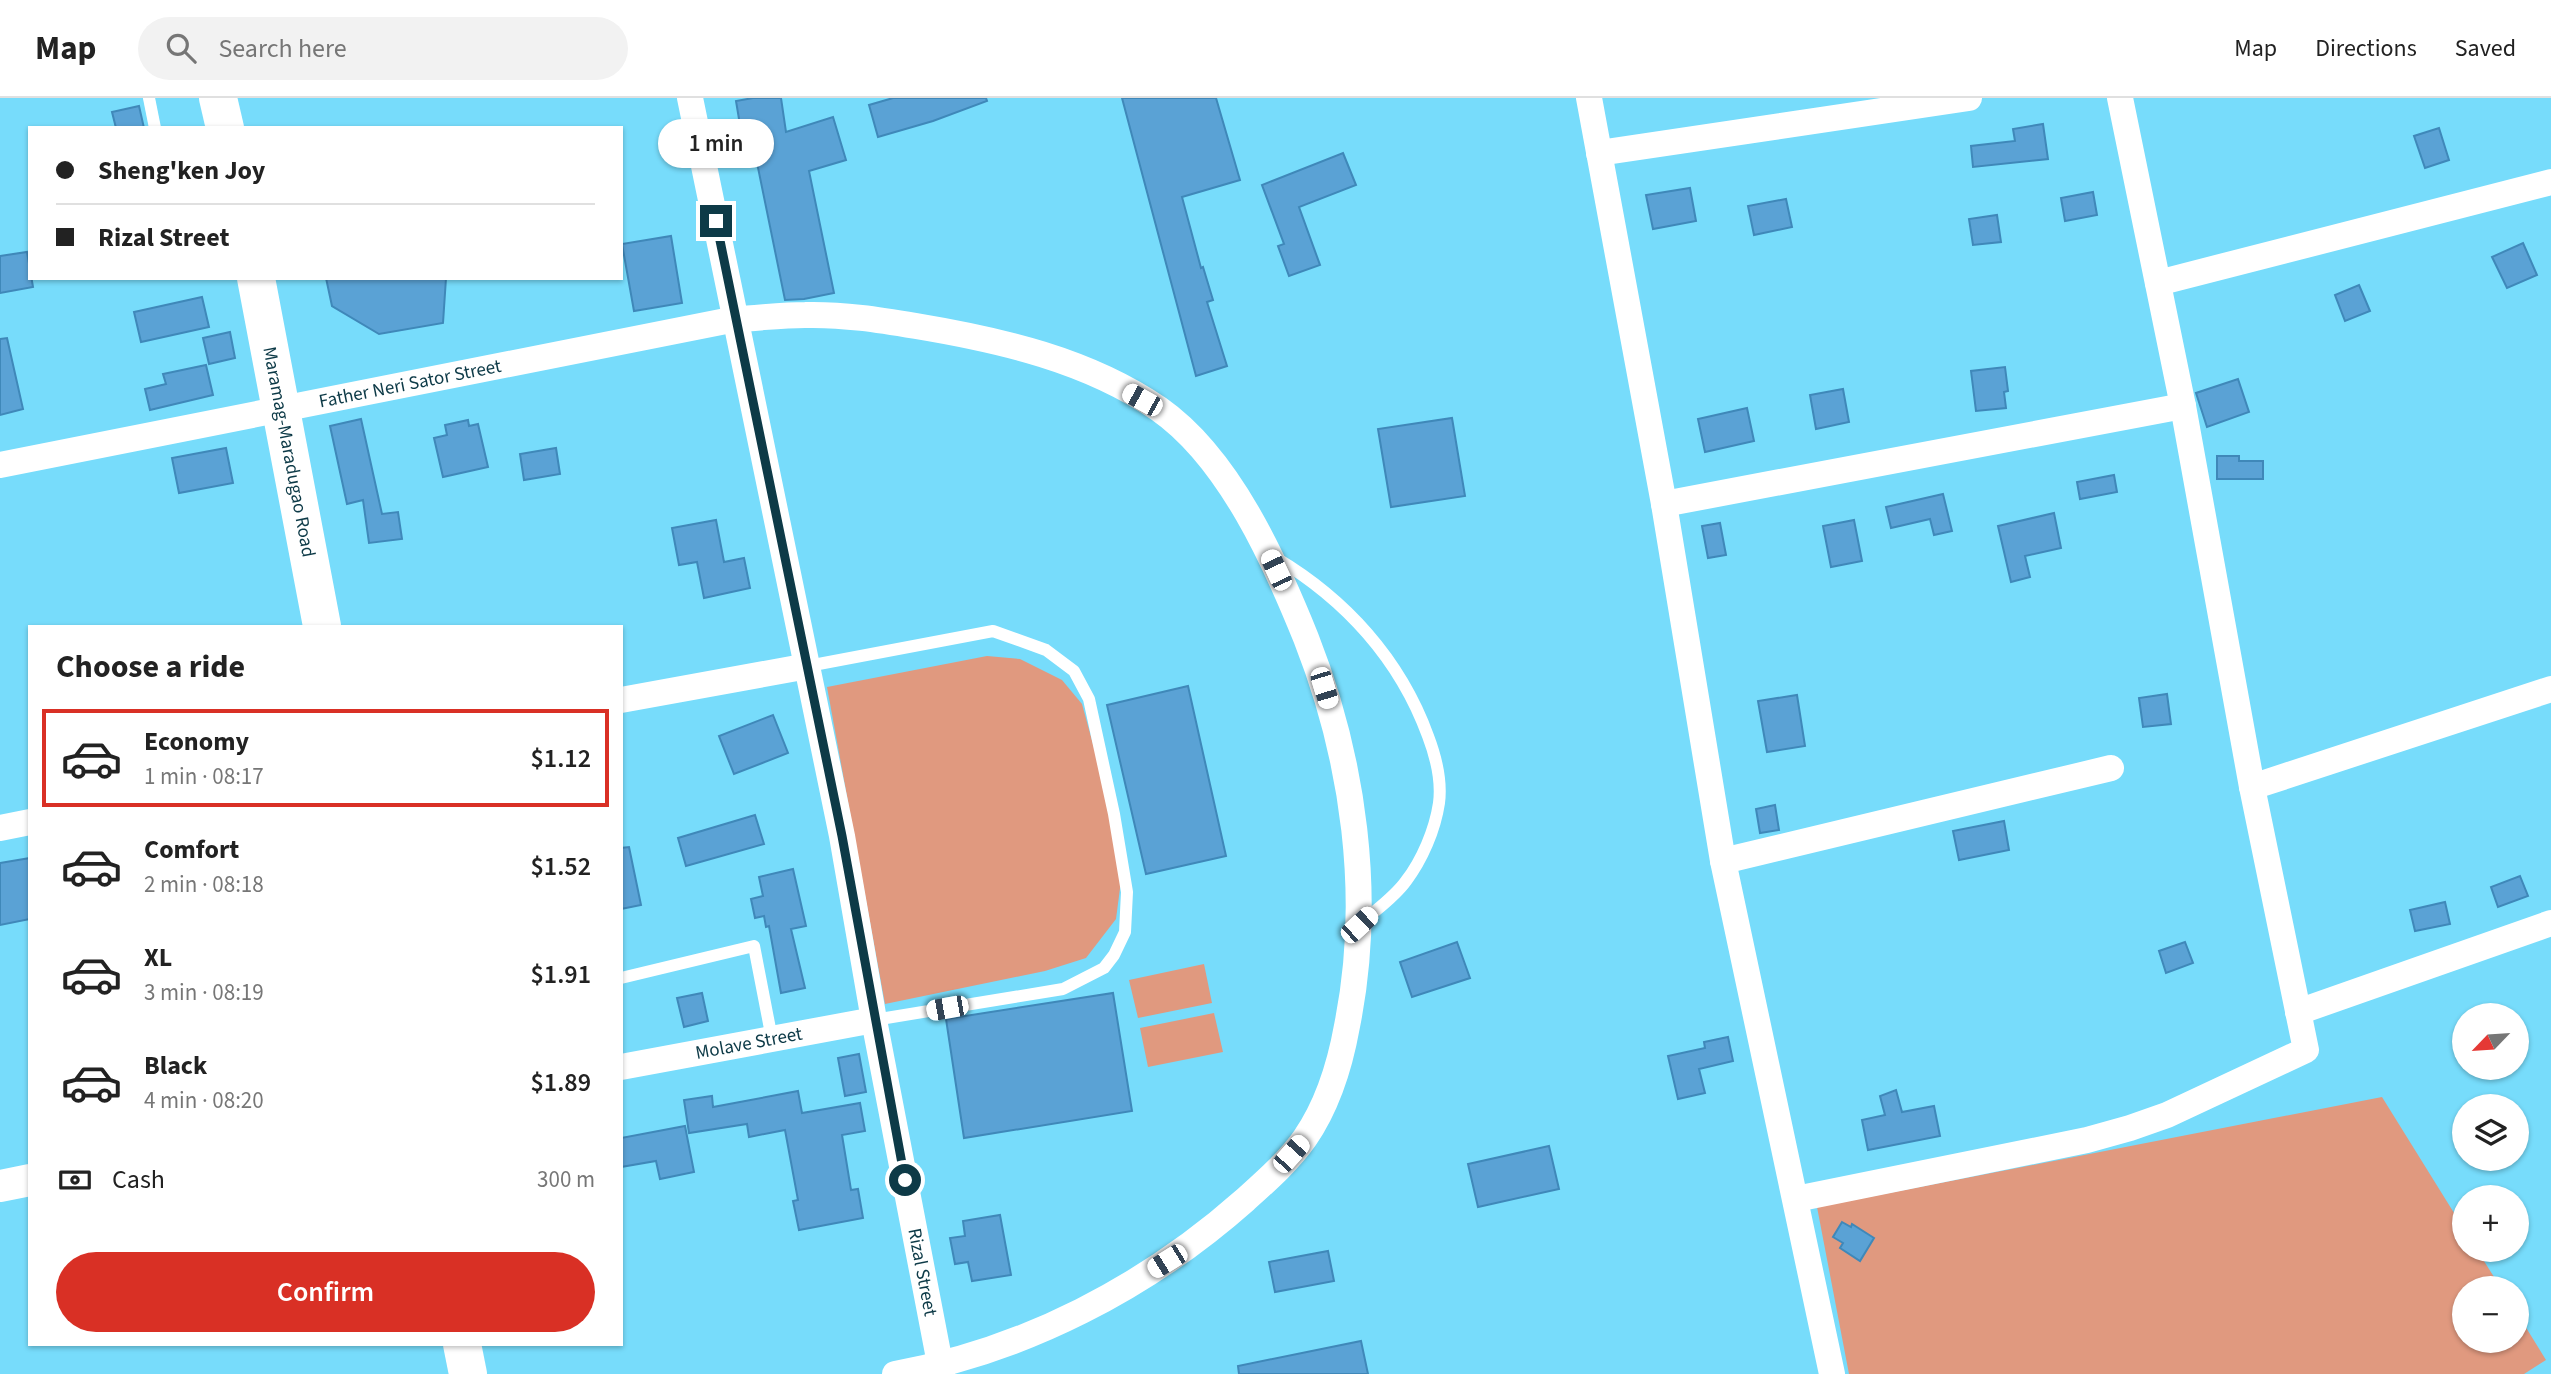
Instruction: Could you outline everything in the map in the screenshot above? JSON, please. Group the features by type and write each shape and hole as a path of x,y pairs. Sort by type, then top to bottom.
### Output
{"main road":[{"path":"218,98 225,126"},
{"name":"Maramag-Maradugao Road","path":"256,280 322,625"},
{"path":"462,1346 468,1374"}],"street":[{"name":"Rizal Street","path":"690,98 842,836 941,1370"},
{"path":"1589,98 1664,504 1723,861 1832,1374"},
{"path":"1600,153 1969,98"},
{"path":"1796,1199 2087,1140 2130,1128 2167,1115 2306,1050 2252,787 2183,406 2120,98"},
{"path":"2158,283 2551,182"},
{"name":"Father Neri Sator Street","path":"0,465 736,319 805,314 867,318 950,332 1030,350 1105,379 1160,410 1200,447 1238,498 1268,553 1293,605 1318,669 1336,728 1357,852 1359,925 1354,991 1343,1050 1326,1098 1304,1139 1264,1182 1219,1223 1167,1261 1111,1295 1006,1345 941,1370 895,1374"},
{"path":"1664,504 2183,406"},
{"path":"623,700 808,666"},
{"path":"2252,787 2551,689"},
{"path":"1723,861 2111,768"},
{"path":"0,828 28,821"},
{"path":"2298,1012 2551,923"},
{"name":"Molave Street","path":"623,1067 874,1020"},
{"path":"0,1186 28,1180"}],"lane":[{"path":"149,98 155,126"},
{"path":"1268,553 1309,578 1343,606 1378,644 1416,703 1437,761 1439,802 1428,842 1405,882 1359,925"},
{"path":"808,666 993,631 1046,650 1074,671 1089,699 1114,814 1127,892 1125,933 1104,968 1063,989 874,1020"},
{"path":"623,978 754,946 772,1039"}],"shaded area":[{"path":"987,656 1020,659 1062,680 1082,704 1099,766 1122,873 1116,919 1086,958 1045,971 885,1004 827,687"},
{"path":"1204,964 1212,1003 1138,1018 1129,980"},
{"path":"1214,1013 1223,1052 1148,1067 1140,1028"},
{"path":"2382,1097 2452,1210 2452,1262 2485,1262 2493,1276 2452,1276 2452,1353 2529,1353 2529,1332 2546,1360 2524,1374 1849,1374 1817,1207"}],"building":[{"path":"781,98 786,132 833,117 846,160 809,171 834,293 785,300 754,148 744,149 736,101"},
{"path":"893,98 986,98 987,101 878,137 869,105"},
{"path":"1122,98 1216,98 1240,180 1182,197 1201,268 1203,267 1213,300 1207,302 1227,366 1196,376"},
{"path":"139,106 144,126 116,126 112,112"},
{"path":"2043,124 2048,159 1973,167 1971,146 2015,141 2013,129"},
{"path":"2439,128 2449,160 2425,168 2414,136"},
{"path":"1343,153 1356,185 1299,207 1320,265 1289,276 1278,246 1284,244 1262,185"},
{"path":"1690,188 1696,221 1653,229 1646,195"},
{"path":"2093,192 2097,215 2065,221 2061,198"},
{"path":"1786,199 1792,227 1754,235 1748,206"},
{"path":"1997,215 2001,242 1973,245 1969,219"},
{"path":"671,236 682,303 634,311 623,244"},
{"path":"2523,243 2537,275 2507,288 2492,257"},
{"path":"27,252 28,280 32,280 33,287 0,293 0,256"},
{"path":"326,280 446,280 443,323 379,334 332,306"},
{"path":"2359,285 2370,311 2345,321 2335,295"},
{"path":"202,297 209,327 141,342 134,312"},
{"path":"230,332 235,358 209,364 203,338"},
{"path":"7,338 23,409 0,415 0,339"},
{"path":"206,365 213,395 150,410 145,389 166,384 163,374"},
{"path":"2005,367 2008,391 2004,392 2006,408 1976,411 1971,371"},
{"path":"2238,379 2249,412 2207,427 2196,393"},
{"path":"1843,389 1849,422 1816,429 1810,395"},
{"path":"1747,408 1754,441 1705,452 1698,419"},
{"path":"1452,418 1465,496 1391,507 1378,429"},
{"path":"361,419 382,514 398,512 402,539 369,543 363,500 347,504 330,426"},
{"path":"468,420 469,426 478,424 488,467 443,477 434,438 447,435 445,425"},
{"path":"226,448 233,483 179,493 172,458"},
{"path":"556,448 560,474 524,480 520,454"},
{"path":"2217,456 2239,456 2239,461 2263,461 2263,479 2217,479"},
{"path":"2114,475 2117,492 2080,499 2077,482"},
{"path":"1943,494 1952,531 1934,535 1930,519 1891,528 1886,507"},
{"path":"2054,513 2061,548 2025,556 2030,577 2011,582 1998,526"},
{"path":"716,520 724,562 744,558 750,588 704,598 697,562 679,565 672,528"},
{"path":"1854,520 1862,561 1831,567 1823,526"},
{"path":"1720,523 1726,555 1708,558 1702,526"},
{"path":"1188,686 1226,856 1146,874 1107,705"},
{"path":"2167,694 2171,724 2143,727 2139,698"},
{"path":"1797,695 1805,746 1767,752 1758,701"},
{"path":"773,715 788,753 734,774 719,736"},
{"path":"1775,805 1779,830 1760,833 1756,809"},
{"path":"755,815 764,844 686,866 678,838"},
{"path":"2004,821 2009,850 1959,860 1953,831"},
{"path":"629,847 641,905 623,909 623,848"},
{"path":"28,858 28,919 0,925 0,863"},
{"path":"793,869 806,926 791,929 805,988 781,993 769,926 766,927 764,916 755,918 751,899 763,896 759,877"},
{"path":"2520,876 2528,896 2498,907 2491,887"},
{"path":"2445,902 2450,924 2415,931 2410,910"},
{"path":"1457,942 1470,978 1412,997 1400,962"},
{"path":"2185,942 2193,963 2166,973 2159,951"},
{"path":"702,993 708,1021 684,1027 677,998"},
{"path":"1113,993 1132,1111 964,1138 946,1019"},
{"path":"1728,1037 1733,1061 1699,1069 1705,1093 1678,1099 1668,1056 1705,1048 1704,1042"},
{"path":"859,1054 866,1092 845,1096 838,1058"},
{"path":"1896,1090 1902,1112 1934,1106 1940,1136 1868,1150 1862,1120 1885,1115 1880,1096"},
{"path":"798,1091 802,1113 860,1103 865,1131 842,1135 851,1190 858,1189 863,1218 799,1230 793,1201 798,1200 785,1130 749,1137 747,1124 689,1133 684,1100 712,1096 713,1107"},
{"path":"685,1126 694,1172 660,1179 656,1161 623,1167 623,1138"},
{"path":"1549,1146 1559,1189 1478,1207 1468,1164"},
{"path":"1000,1215 1011,1275 972,1281 968,1262 955,1264 950,1238 965,1236 963,1221"},
{"path":"1842,1222 1851,1227 1852,1224 1874,1238 1860,1261 1840,1248 1843,1243 1833,1237"},
{"path":"1328,1251 1334,1281 1275,1292 1269,1262"},
{"path":"1361,1341 1368,1374 1239,1374 1238,1366"}],"route":[{"path":"716,221 842,836 905,1180"}]}
